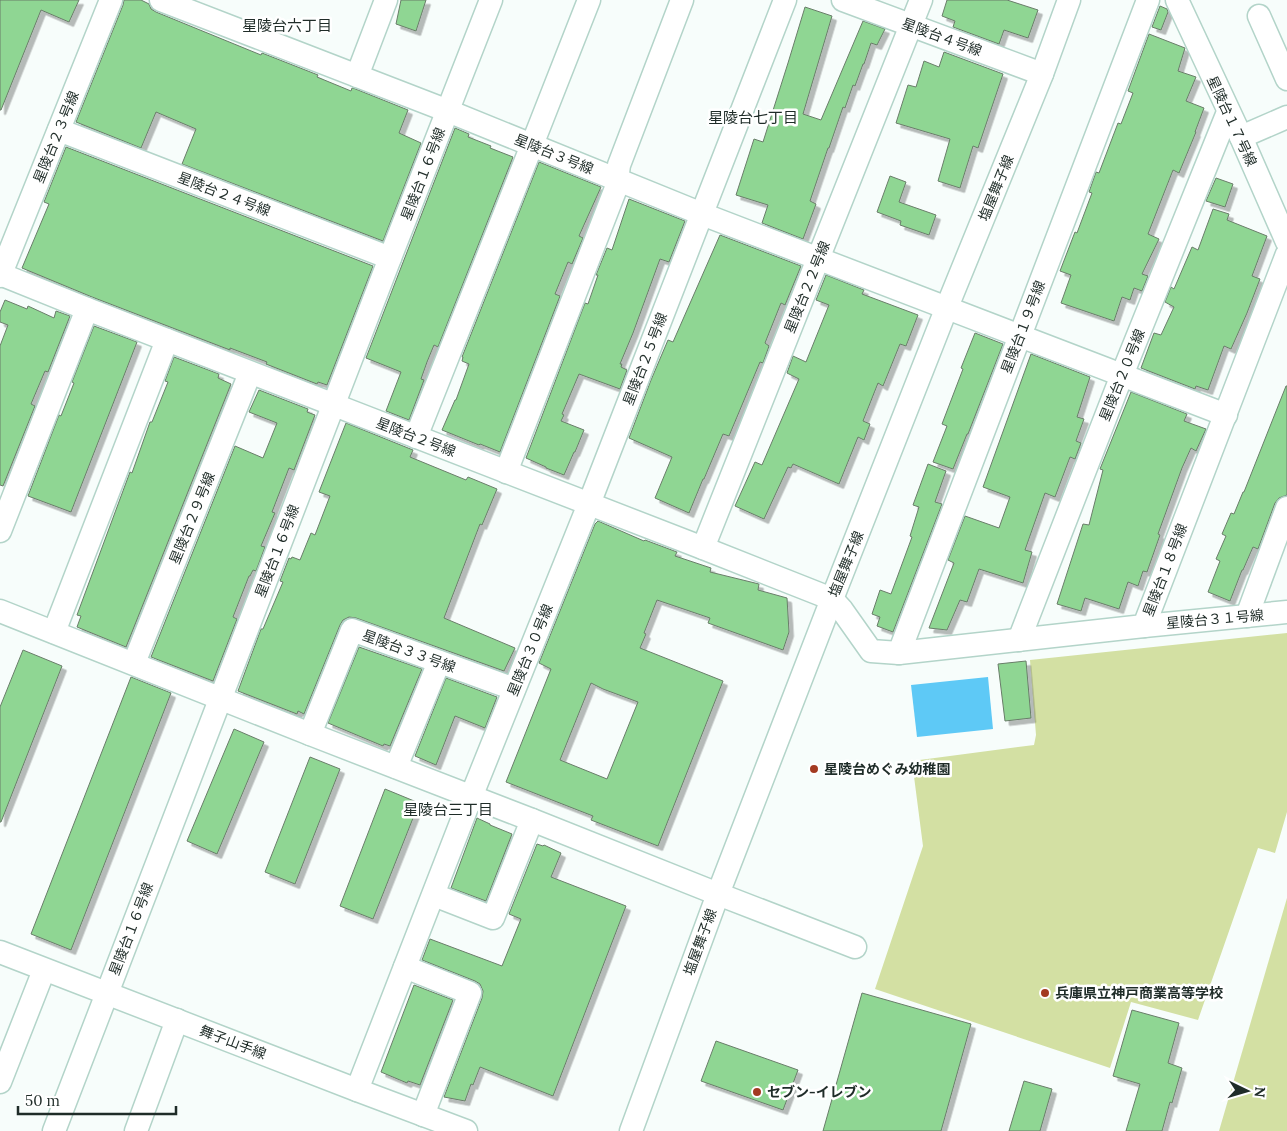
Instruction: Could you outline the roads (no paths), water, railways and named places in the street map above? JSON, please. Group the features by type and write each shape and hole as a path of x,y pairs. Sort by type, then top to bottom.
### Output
{"street":[{"name":"星陵台２３号線","path":"0,275 111,0"},
{"name":"星陵台３号線","path":"161,0 448,111 702,214 1226,415"},
{"path":"357,76 386,0"},
{"name":"星陵台１６号線","path":"54,1131 491,0"},
{"path":"416,437 589,0"},
{"path":"506,472 616,188 619,166 682,0"},
{"name":"星陵台２５号線","path":"589,504 785,0"},
{"name":"星陵台４号線","path":"843,0 1042,74"},
{"name":"星陵台２２号線","path":"704,548 921,0"},
{"name":"塩屋舞子線","path":"631,1131 718,894 832,599 1070,0"},
{"name":"星陵台１９号線","path":"899,653 1148,0"},
{"name":"星陵台１７号線","path":"1177,0 1287,242"},
{"path":"1259,16 1287,79"},
{"name":"星陵台２０号線","path":"1019,640 1122,374 1228,112"},
{"path":"1241,138 1287,117"},
{"name":"星陵台２４号線","path":"59,130 390,258"},
{"name":"星陵台１８号線","path":"832,599 871,651 899,653 1144,626 1287,254"},
{"name":"星陵台２号線","path":"0,275 832,599"},
{"path":"0,531 87,309"},
{"path":"54,632 167,340"},
{"name":"星陵台２９号線","path":"134,663 250,373"},
{"name":"星陵台３０号線","path":"357,1090 514,689 589,504"},
{"path":"1247,616 1287,508"},
{"path":"0,610 310,734 855,947"},
{"name":"星陵台３１号線","path":"1144,626 1287,612"},
{"name":"星陵台３３号線","path":"310,734 352,630 514,689"},
{"path":"396,767 439,662"},
{"path":"434,895 493,918 532,820"},
{"name":"舞子山手線","path":"0,952 466,1131"},
{"path":"406,967 470,993 423,1115"},
{"path":"1,1075 44,970"},
{"path":"136,1131 177,1020"}],"water":[{"path":"988,677 993,729 917,737 911,685"}],"place":[{"name":"星陵台めぐみ幼稚園","path":"814,769"},
{"name":"兵庫県立神戸商業高等学校","path":"1045,993"},
{"name":"セブン-イレブン","path":"757,1092"}],"district":[{"name":"星陵台六丁目","path":"287,25"},
{"name":"星陵台七丁目","path":"753,117"},
{"name":"星陵台三丁目","path":"448,809"}]}
